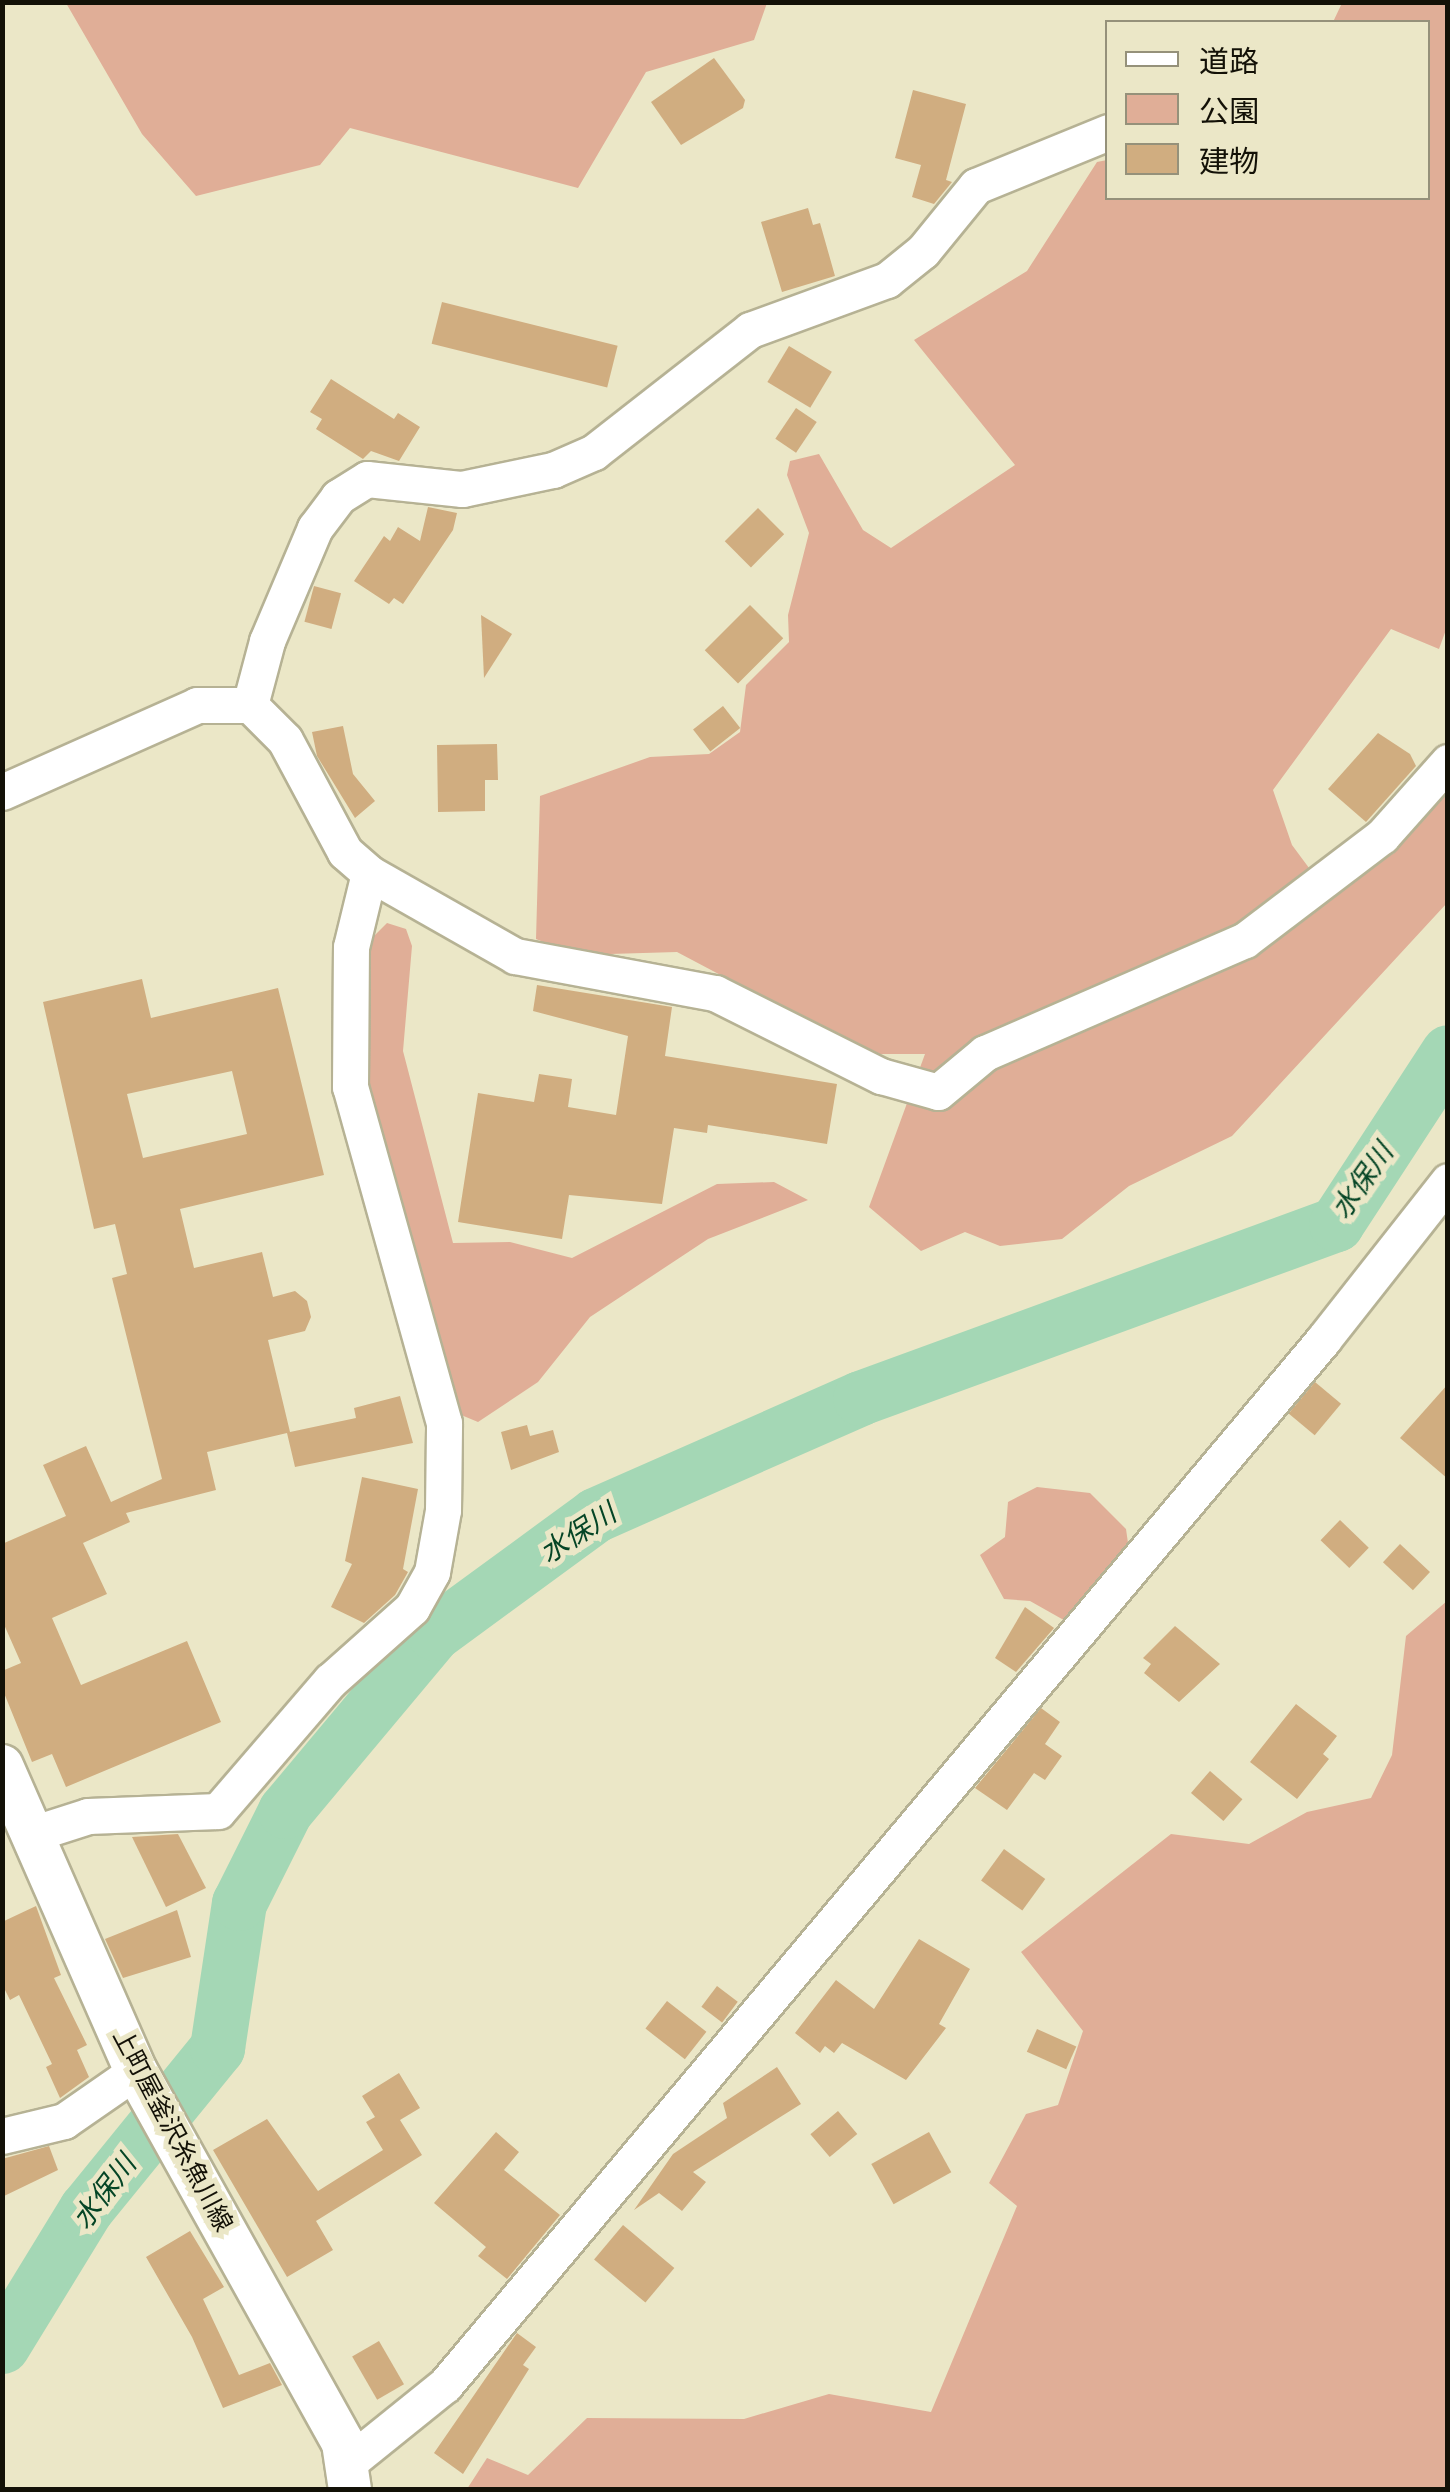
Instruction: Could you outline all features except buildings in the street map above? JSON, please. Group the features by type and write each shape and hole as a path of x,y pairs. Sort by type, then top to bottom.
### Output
{"main road":[{"name":"上町屋釜沢糸魚川線","path":"2,1766 139,2077 262,2290 348,2477"}],"street":[{"path":"250,705 268,641 315,528 338,497 367,480 462,489 554,470 594,452 750,330 887,280 923,251 976,186 1105,133"},
{"path":"2,792 197,706 250,705 286,740 345,852 369,873 514,956 715,993 880,1076 938,1092 985,1053 1245,940 1382,836 1448,762"},
{"path":"32,1834 88,1816 218,1811 330,1681 412,1608 432,1572 443,1510 444,1422 350,1087 352,947 369,873"},
{"path":"348,2477 445,2385 1324,1340 1448,1181"},
{"path":"2,2136 64,2121 139,2077"}],"green space":[{"path":"66,3 767,3 754,40 646,72 578,188 350,128 320,165 196,196 142,134"},
{"path":"1342,3 1447,3 1447,627 1439,649 1391,629 1273,790 1292,845 1329,895 1394,853 1447,784 1447,903 1232,1136 1129,1186 1062,1239 1000,1246 965,1232 921,1251 869,1207 925,1054 870,1054 677,952 576,955 536,939 540,796 650,757 709,754 740,732 746,685 789,642 788,615 809,533 787,475 790,461 819,454 863,530 891,548 1015,465 914,340 1027,271 1097,162 1105,160 1105,200 1430,200 1430,20 1334,20"},
{"path":"387,923 406,929 412,946 403,1051 453,1243 510,1242 572,1258 717,1184 774,1182 808,1200 708,1239 590,1317 538,1382 478,1422 454,1412 366,1069 370,940"},
{"path":"1037,1487 1090,1493 1126,1529 1129,1550 1069,1623 1030,1601 1004,1599 980,1555 1005,1537 1008,1502"},
{"path":"1447,1601 1447,2489 467,2489 487,2458 528,2475 587,2418 744,2419 829,2394 931,2412 1017,2206 989,2183 1026,2114 1058,2105 1083,2031 1021,1952 1171,1834 1249,1844 1307,1812 1371,1798 1392,1755 1406,1636"}],"waterway":[{"name":"水保川","path":"2,2346 86,2209 217,2048 239,1903 285,1811 434,1633 595,1515 860,1398 1336,1224 1448,1052"}]}
